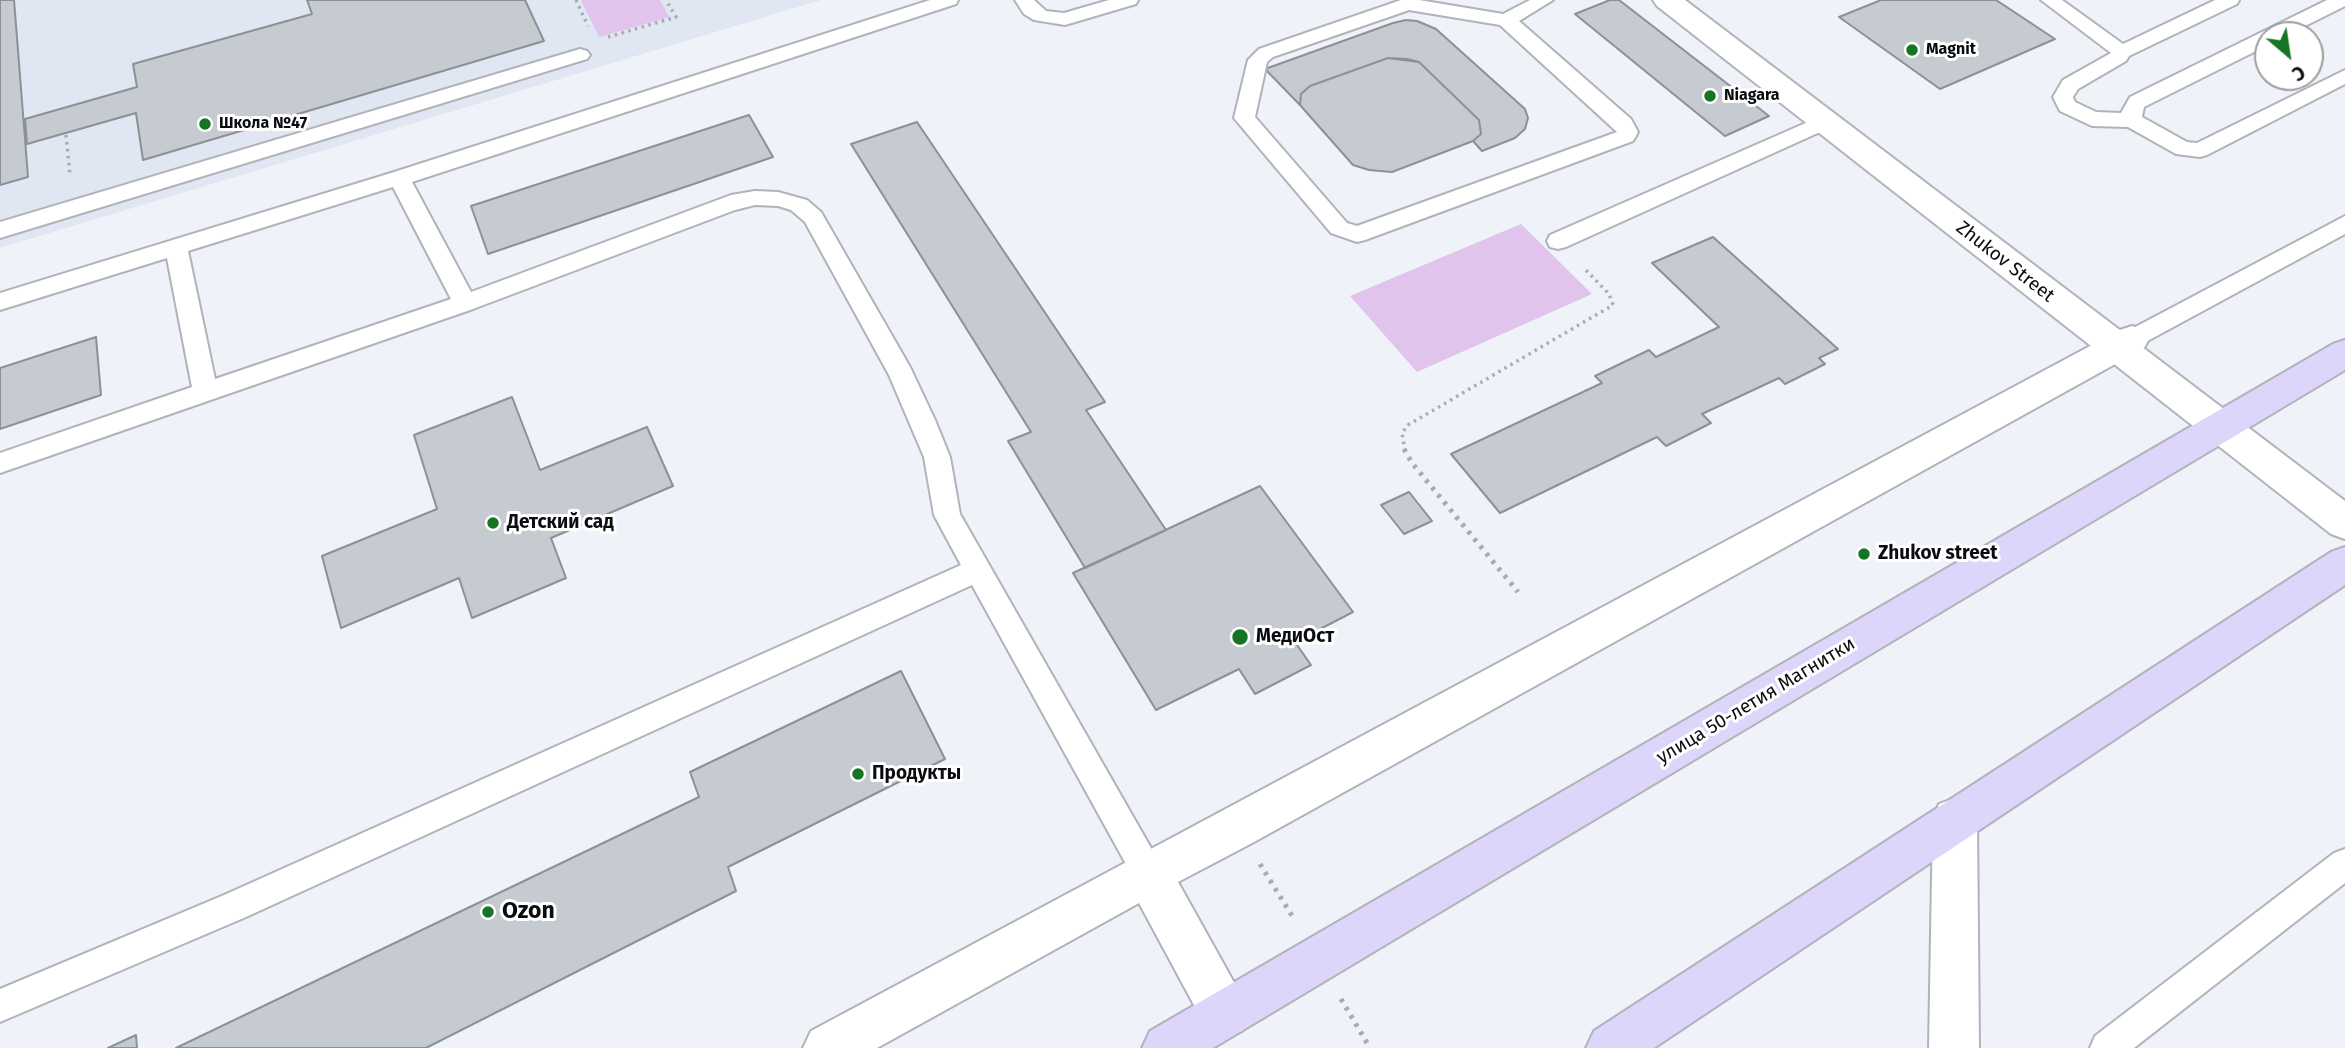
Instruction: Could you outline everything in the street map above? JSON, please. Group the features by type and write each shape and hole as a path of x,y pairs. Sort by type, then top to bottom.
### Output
{"main road":[{"name":"улица 50-летия Магнитки","path":"1167,1048 2345,353"},
{"path":"1611,1048 2345,564"}],"street":[{"name":"Zhukov Street","path":"1667,0 1824,122 2124,343 2219,428 2345,523"},
{"path":"828,1048 2124,343"},
{"path":"1954,1048 1955,819"},
{"path":"1148,873 1224,1014"}],"lane":[{"path":"0,302 399,178 949,0"},
{"path":"1024,0 1031,10 1041,16 1065,19 1129,0"},
{"path":"1506,20 1624,124 1628,132 1626,136 1357,234 1339,228 1244,118 1258,60 1266,53 1408,5 1506,20 1544,0"},
{"path":"2050,0 2122,52"},
{"path":"2230,0 2122,52 2119,57 2070,85 2063,97 2067,106 2092,119 2132,120 2176,146 2196,151 2345,76"},
{"path":"2300,21 2342,0"},
{"path":"2132,120 2131,110 2137,102 2254,44"},
{"path":"0,230 580,55"},
{"path":"1558,241 1824,122"},
{"path":"399,178 465,303"},
{"path":"0,463 465,303 731,203 755,198 778,199 799,205 813,217 901,374 937,457 947,515 1148,873"},
{"path":"2124,343 2345,223"},
{"path":"176,247 206,394"},
{"path":"0,1006 235,906 978,570"},
{"path":"2107,1048 2345,864"}],"path":[{"path":"576,0 590,30"},
{"path":"608,37 676,17 666,0"},
{"path":"1518,592 1412,463 1402,446 1402,433 1408,425 1613,305 1609,294 1558,241"}],"shaded area":[{"name":"Школа №47","path":"0,0 821,0 0,248"},
{"path":"581,0 660,0 669,17 599,37"},
{"path":"1521,224 1592,294 1417,372 1350,296"}],"building":[{"path":"0,0 14,0 28,177 0,185"},
{"path":"307,0 525,0 544,41 143,160 136,113 27,144 25,119 137,87 133,64 312,14"},
{"path":"1610,0 1619,0 1769,116 1725,136 1575,14"},
{"path":"1881,0 1996,0 2055,39 1940,89 1839,17"},
{"path":"1406,20 1417,21 1436,29 1525,109 1528,118 1525,129 1515,138 1482,151 1473,141 1481,134 1479,120 1419,62 1407,59 1388,58 1310,86 1301,94 1300,105 1265,69"},
{"path":"1388,58 1419,62 1479,120 1481,134 1473,141 1392,172 1353,165 1300,105 1301,94 1310,86"},
{"path":"749,115 773,157 488,254 471,206"},
{"path":"917,122 1105,402 1086,410 1166,530 1085,568 1008,441 1031,432 851,144"},
{"path":"1713,237 1838,349 1819,358 1825,364 1785,384 1779,378 1702,414 1711,423 1666,446 1657,437 1500,513 1451,454 1602,383 1595,376 1649,350 1656,357 1719,327 1652,263"},
{"path":"96,337 101,395 0,429 0,368"},
{"name":"Детский сад","path":"512,397 540,470 647,427 673,486 551,538 566,578 472,618 459,578 341,628 322,556 437,509 414,435"},
{"path":"1260,486 1353,612 1295,642 1311,665 1255,694 1239,669 1156,710 1073,573"},
{"path":"1409,492 1432,521 1404,534 1381,505"},
{"path":"901,671 945,759 728,867 736,891 426,1048 176,1048 699,797 690,772"},
{"path":"136,1035 137,1048 108,1048"}],"place":[{"name":"Magnit","path":"1912,50"},
{"name":"Niagara","path":"1710,96"},
{"name":"Школа №47","path":"205,124"},
{"name":"Детский сад","path":"493,523"},
{"name":"Zhukov street","path":"1864,554"},
{"name":"МедиОст","path":"1240,637"},
{"name":"Продукты","path":"858,774"},
{"name":"Ozon","path":"488,912"}]}
